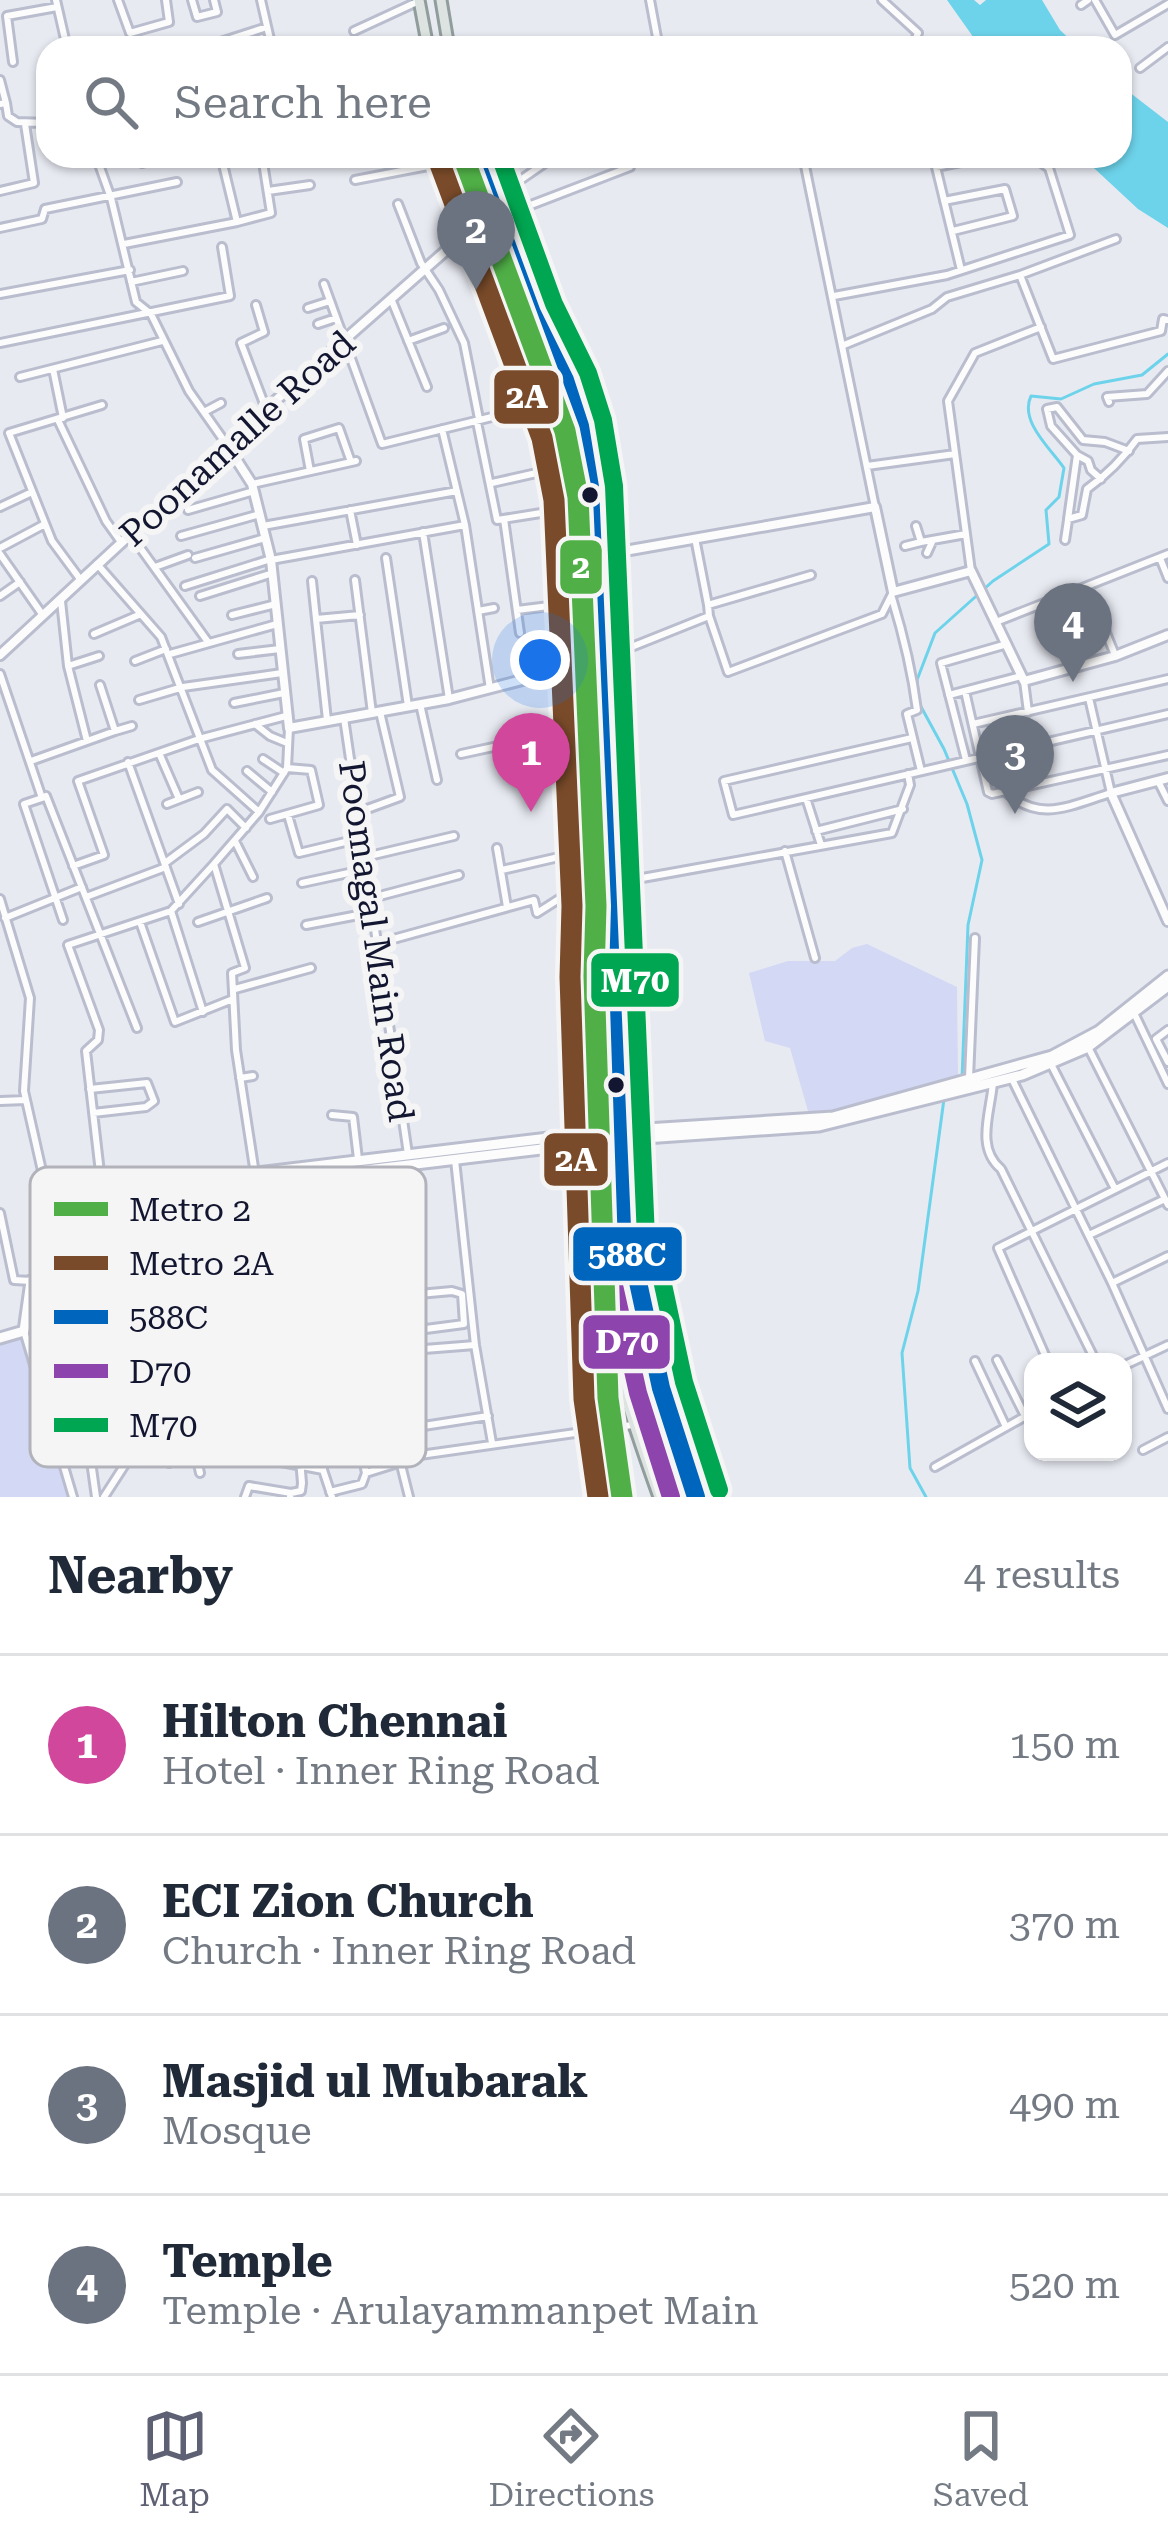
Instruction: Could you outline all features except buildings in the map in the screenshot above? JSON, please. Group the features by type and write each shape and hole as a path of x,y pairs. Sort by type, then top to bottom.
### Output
{"main road":[{"path":"419,0 426,36"},
{"path":"441,0 447,36"},
{"path":"457,168 552,419 560,468 577,668 599,1137 643,1412 669,1497"},
{"path":"480,168 580,426 596,556 617,1250"},
{"path":"993,1077 1011,1077 1088,1047 1168,976"},
{"path":"368,1167 616,1135 833,1117 993,1077 1052,1056 1135,1015 1168,986"},
{"path":"616,1135 819,1126 963,1083"},
{"path":"336,1167 408,1161"},
{"path":"617,1250 601,1261 602,1282 613,1344 659,1497"},
{"path":"617,1250 633,1259 661,1388 696,1497"},
{"path":"0,1338 24,1331 30,1288"},
{"path":"627,1306 682,1497"}],"street":[{"path":"118,0 127,31 170,22 166,0"},
{"path":"193,0 197,17 217,12 214,0"},
{"path":"260,0 269,36"},
{"path":"354,31 419,0"},
{"path":"657,36 650,1 662,0"},
{"path":"882,0 917,36"},
{"path":"1088,2 1115,36"},
{"path":"13,62 8,16 57,4 64,36"},
{"path":"1121,36 1168,4"},
{"path":"239,36 267,27"},
{"path":"1140,68 1168,47"},
{"path":"0,80 8,116 36,124"},
{"path":"0,191 34,183 26,124"},
{"path":"99,1167 86,1051 98,1040 99,1030 68,945 179,904 260,812 286,771 289,728 271,560 253,487 204,412 151,314 136,302 101,168"},
{"path":"224,168 238,222"},
{"path":"124,244 271,212 264,168"},
{"path":"355,181 414,168"},
{"path":"490,201 538,168"},
{"path":"496,218 627,168"},
{"path":"806,168 892,595 910,659 917,710 908,714 920,771"},
{"path":"936,168 961,270"},
{"path":"833,296 961,270 1070,235 1049,168"},
{"path":"0,228 42,219 45,209 177,182"},
{"path":"268,191 310,185"},
{"path":"944,202 1005,189 1013,216 952,231"},
{"path":"398,204 424,269 464,343 520,633"},
{"name":"Poonamalle Road","path":"0,655 266,409 476,224"},
{"path":"844,345 932,309 947,297 1116,238"},
{"path":"0,343 232,295 222,247"},
{"path":"0,294 130,270"},
{"path":"131,282 183,271"},
{"path":"1020,275 1053,359 1160,331 1166,319"},
{"path":"324,284 382,444 500,415 552,419"},
{"path":"308,308 330,301"},
{"path":"392,301 427,387"},
{"path":"256,304 264,332 241,343 266,409"},
{"path":"318,324 336,319"},
{"path":"1028,712 1023,679 971,571 948,401 975,352 1041,327"},
{"path":"408,341 444,328"},
{"path":"20,377 164,341"},
{"path":"53,368 60,419 106,521 121,542"},
{"path":"1109,402 1107,397 1148,394 1168,371"},
{"path":"204,412 221,403"},
{"path":"80,579 45,524 5,433 102,405"},
{"path":"1101,479 1051,426 1047,409 1057,407 1083,440 1129,451"},
{"path":"188,510 253,487 354,461 339,428 304,440 310,471"},
{"path":"442,429 465,525 490,689"},
{"path":"1068,519 1082,515 1088,489 1137,440 1168,437"},
{"path":"1065,540 1074,452 1083,440"},
{"path":"868,466 955,454"},
{"path":"492,482 560,468"},
{"path":"263,526 457,491"},
{"path":"0,507 32,492"},
{"path":"596,556 875,507"},
{"path":"500,519 566,509"},
{"path":"350,510 357,545"},
{"path":"181,536 260,514"},
{"path":"44,617 0,551 45,524"},
{"path":"184,586 271,560 465,525"},
{"path":"916,526 921,542"},
{"path":"423,532 449,699"},
{"path":"904,546 966,534"},
{"path":"131,535 208,642"},
{"path":"155,567 265,538"},
{"path":"694,538 709,616 728,672 881,614 892,595 971,571"},
{"path":"927,553 932,542"},
{"path":"997,622 1164,556 1168,578"},
{"path":"386,557 408,706"},
{"path":"97,564 168,651 212,770 260,812"},
{"path":"200,596 272,573"},
{"path":"708,604 811,575"},
{"path":"312,580 328,721"},
{"path":"356,580 376,712 400,797 359,812"},
{"path":"0,596 20,583"},
{"path":"1087,586 1115,656"},
{"path":"61,601 68,666 87,741"},
{"path":"232,615 277,604"},
{"path":"517,610 573,604"},
{"path":"478,610 494,608"},
{"path":"94,634 141,614"},
{"path":"316,619 360,615"},
{"path":"289,728 449,699 577,668 709,616"},
{"path":"135,661 278,623"},
{"path":"949,695 1115,656 1168,635"},
{"path":"966,760 941,663 1007,644"},
{"path":"238,654 280,649"},
{"path":"68,666 99,656"},
{"path":"0,674 43,798"},
{"path":"139,700 183,687 282,674"},
{"path":"973,724 1168,680"},
{"path":"100,685 115,731"},
{"path":"965,691 988,793 1007,793 1168,755"},
{"path":"234,703 284,693"},
{"path":"1089,698 1111,793 1168,922"},
{"path":"420,704 437,781"},
{"path":"912,738 724,781 733,815 1168,714"},
{"path":"73,866 104,855 78,781 199,739 286,716"},
{"name":"Poomagal Main Road","path":"344,718 408,1161"},
{"path":"256,724 287,742"},
{"path":"31,761 132,726"},
{"path":"461,754 579,728"},
{"path":"159,752 179,799"},
{"path":"262,759 286,771 310,770 319,805 270,820"},
{"path":"128,763 179,904"},
{"path":"248,771 272,792"},
{"path":"609,884 892,833 910,785 908,774"},
{"path":"1007,793 1024,808 1056,809 1163,779 1168,800"},
{"path":"167,804 198,791"},
{"path":"63,920 24,805 46,796 137,1028"},
{"path":"806,798 821,844"},
{"path":"86,897 165,865 227,809 246,828"},
{"path":"816,830 903,809"},
{"path":"287,814 299,853 362,838"},
{"path":"365,856 454,836"},
{"path":"235,841 253,878"},
{"path":"497,848 507,907"},
{"path":"502,870 585,850"},
{"path":"784,851 815,958"},
{"path":"214,865 245,968 232,973 233,1000 253,1167"},
{"path":"302,883 367,869"},
{"path":"372,898 459,875"},
{"path":"379,943 534,900 537,914 587,881"},
{"path":"5,918 82,887"},
{"path":"0,898 30,998 24,1091 42,1167"},
{"path":"198,922 267,898"},
{"path":"171,910 202,1012"},
{"path":"306,925 374,912"},
{"path":"140,922 175,1022 233,1000"},
{"path":"963,1083 975,938"},
{"path":"235,988 311,968"},
{"path":"1135,1015 1168,1084"},
{"path":"1168,1030 1156,1039 1168,1062"},
{"path":"1088,1047 1166,1202 1088,1235"},
{"path":"1051,1064 1115,1189"},
{"path":"240,1078 254,1076"},
{"path":"993,1077 987,1153 1001,1169 1092,1353"},
{"path":"1011,1077 1168,1409"},
{"path":"90,1089 147,1083 154,1101 146,1107 93,1113"},
{"path":"0,1101 28,1100"},
{"path":"332,1114 352,1117 359,1162"},
{"path":"455,1155 475,1345 492,1443"},
{"path":"1044,1353 998,1252 1001,1244 1168,1162"},
{"path":"0,1213 14,1280 30,1281"},
{"path":"1112,1283 1168,1256"},
{"path":"426,1294 459,1291 466,1318 460,1327 426,1329"},
{"path":"449,1328 452,1347"},
{"path":"24,1331 30,1351"},
{"path":"426,1349 475,1345"},
{"path":"1132,1362 1168,1346"},
{"path":"997,1360 1024,1406"},
{"path":"975,1361 1006,1427"},
{"path":"426,1426 488,1417"},
{"path":"934,1467 1024,1417"},
{"path":"426,1453 636,1424"},
{"path":"1143,1450 1168,1437"},
{"path":"64,1467 73,1497"},
{"path":"95,1467 100,1497"},
{"path":"100,1497 120,1467"},
{"path":"199,1467 200,1473"},
{"path":"297,1467 323,1470 332,1494 362,1484 365,1467"},
{"path":"366,1473 385,1467"},
{"path":"402,1467 410,1497"},
{"path":"245,1497 249,1486 291,1495 301,1490 301,1468"}],"shaded area":[{"path":"867,944 957,987 958,1077 810,1118 790,1048 765,1041 749,973 788,961 835,961"},
{"path":"23,1336 30,1359 30,1467 63,1467 71,1495 0,1497 0,1343"}],"water":[{"path":"947,0 974,0 980,5 986,0 1042,0 1066,36 972,36"},
{"path":"1132,94 1168,122 1168,228 1138,209 1094,168 1132,168"}],"waterway":[{"path":"962,1079 968,925 982,860 967,804 919,703 917,680 935,633 993,581 1049,544 1046,510 1059,497 1064,468 1032,424 1031,396 1061,399 1094,384 1142,375 1168,354"},
{"path":"926,1497 910,1468 902,1353 918,1291 944,1099"}],"metro line":[{"name":"2A","path":"441,168 542,438 554,500 572,906 570,977 584,1399 598,1497"},
{"name":"2","path":"467,168 565,431 578,497 596,906 594,976 608,1398 622,1497"}],"transit line":[{"name":"D70","path":"452,168 509,321 543,389 557,432 566,490 585,885 594,1204 600,1255 611,1272 638,1393 671,1497"},
{"name":"588C","path":"478,168 532,313 565,380 580,426 590,487 623,1250 633,1259 661,1388 696,1497"},
{"name":"M70","path":"504,168 554,304 588,373 603,420 614,486 646,1238 656,1252 684,1382 719,1490"}],"place":[{"name":"ECI Zion Church","path":"476,290"},
{"name":"Temple","path":"1073,682"},
{"name":"Hilton Chennai","path":"531,812"},
{"name":"Masjid ul Mubarak","path":"1015,814"}]}
